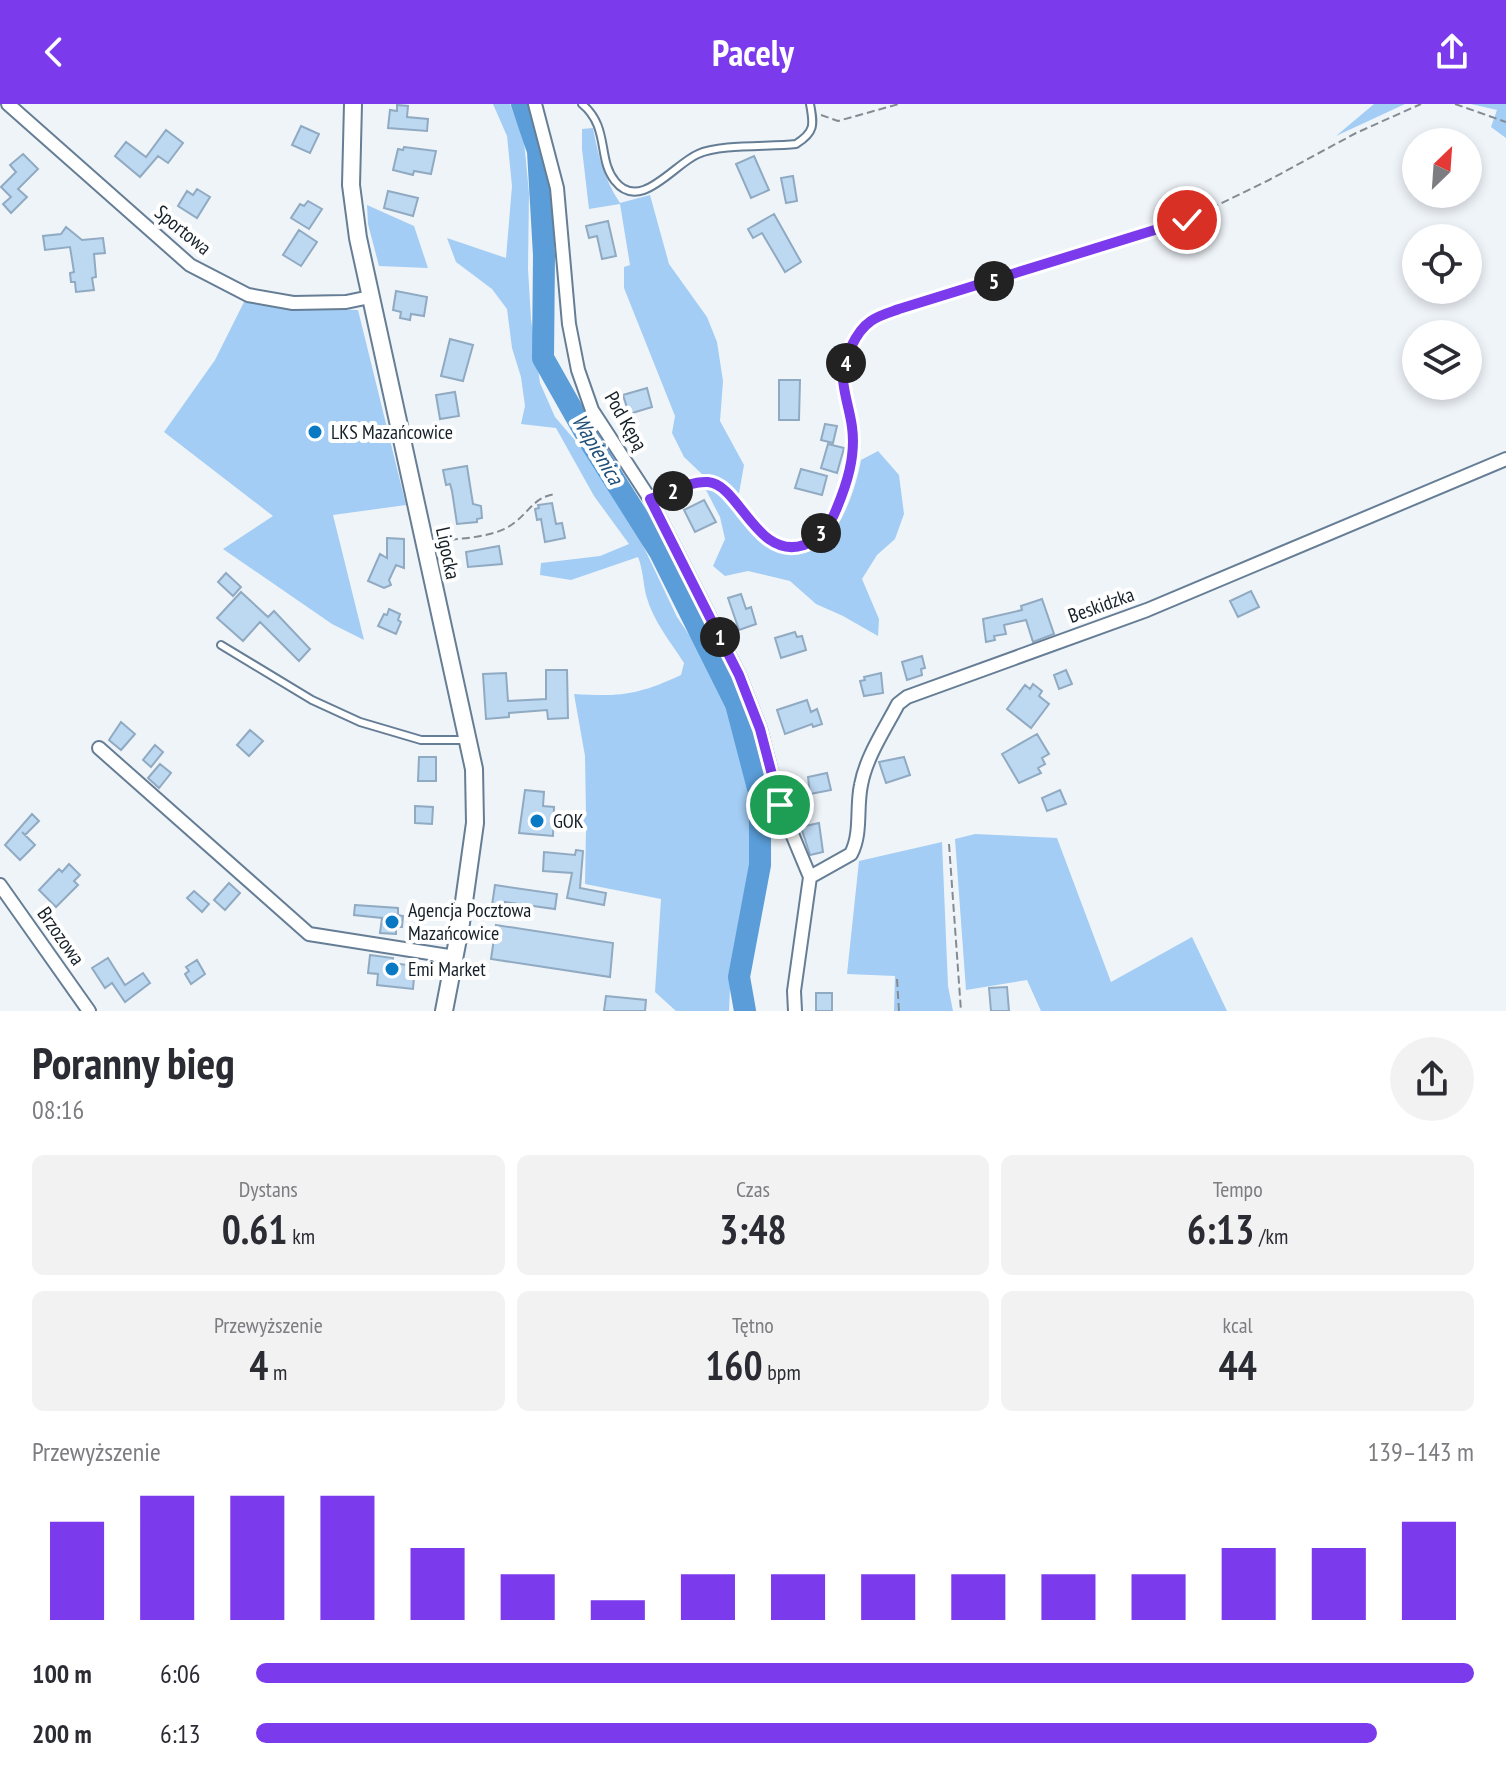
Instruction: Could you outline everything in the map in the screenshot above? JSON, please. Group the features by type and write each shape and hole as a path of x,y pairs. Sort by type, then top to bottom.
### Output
{"street":[{"name":"Sportowa","path":"8,104 190,265 248,295 293,303 346,302 370,297"},
{"name":"Ligocka","path":"353,104 351,185 358,238 469,740 477,797 455,957 443,1009"},
{"name":"Pod Kępą","path":"535,104 557,188 569,324 578,370 592,410 650,499 739,675 760,729 780,805 810,877"},
{"name":"Beskidzka","path":"810,877 851,854 858,834 864,773 898,704 907,697 1147,610 1506,459"},
{"path":"99,748 309,934 455,957"},
{"path":"795,1011 794,991 810,877"},
{"name":"Brzozowa","path":"0,885 89,1011"}],"lane":[{"path":"582,104 600,128 611,177 620,188 637,192 650,187 698,154 796,144 808,136 813,124 810,106"},
{"path":"650,499 695,483 710,482 720,485 754,526 771,541 790,546 804,545 819,536 833,517 844,492 852,461 852,428 845,397"},
{"path":"221,645 312,700 360,722 421,740 469,740"}],"path":[{"path":"810,106 824,117 838,121 899,104"},
{"path":"845,397 842,376 853,342 870,321 899,309 1187,220 1356,133 1421,104"},
{"path":"1455,104 1506,122"},
{"path":"425,543 487,534 513,524 532,504 547,495 556,494"},
{"path":"949,844 961,1011"},
{"path":"897,979 899,1011"}],"shaded area":[{"path":"493,104 510,104 524,141 529,193 531,319 540,383 555,417 585,452 638,535 677,617 706,660 728,712 749,778 753,843 747,902 731,967 729,1011 676,1011 655,992 661,899 585,884 586,830 569,828 571,812 586,813 585,756 574,694 617,695 640,691 681,675 684,663 653,614 638,557 571,580 540,575 541,563 600,556 629,544 594,496 556,428 521,424 525,406 507,309 492,289 456,262 447,238 506,258 512,186 507,136"},
{"path":"1374,104 1405,104 1336,136"},
{"path":"1471,104 1506,104 1506,138 1491,127 1497,110"},
{"path":"593,128 602,167 620,203 650,195 669,264 707,317 717,342 723,381 720,421 744,465 738,499 724,480 704,476 684,457 672,433 675,416 624,288 624,267 630,265 620,204 589,209 582,129"},
{"path":"367,205 414,226 428,268 379,266 368,224"},
{"name":"LKS Mazańcowice","path":"244,302 292,308 358,310 406,505 333,515 364,640 332,624 223,549 273,516 164,432 215,360"},
{"path":"878,451 899,475 904,514 895,539 877,555 862,579 879,619 878,636 816,604 790,581 748,571 725,576 713,566 725,539 720,517 706,490 719,492 763,540 782,551 799,554 814,549 838,525 853,491 861,460"},
{"path":"975,834 1057,838 1111,982 1192,937 1227,1011 1041,1011 1027,980 966,990 955,839"},
{"path":"942,842 948,986 953,1011 894,1011 895,976 847,974 859,861"}],"building":[{"path":"397,105 408,106 407,117 428,119 427,131 388,128 390,110 397,111"},
{"path":"301,126 319,134 310,153 292,145"},
{"path":"166,130 183,143 168,163 158,156 140,177 115,156 126,142 146,157"},
{"path":"404,147 436,151 431,174 414,171 413,175 393,170 398,149 403,150"},
{"path":"23,154 38,169 18,189 27,197 11,213 3,204 11,197 1,187 16,172 10,165"},
{"path":"754,156 769,190 751,198 736,164"},
{"path":"793,176 797,201 786,203 781,178"},
{"path":"197,189 210,197 197,218 178,206 187,191 193,195"},
{"path":"388,191 418,198 413,216 384,208"},
{"path":"308,201 322,209 309,229 291,218 300,204 304,206"},
{"path":"774,214 801,262 785,272 762,233 753,238 748,229"},
{"path":"608,221 616,256 602,259 597,236 589,238 586,226"},
{"path":"66,227 82,240 103,238 105,253 94,254 94,290 76,292 75,282 71,282 70,273 74,272 70,247 45,250 43,236 61,234"},
{"path":"299,230 317,242 301,266 283,255"},
{"path":"396,291 427,297 424,316 411,314 410,320 400,318 401,312 393,310"},
{"path":"450,339 473,345 463,381 441,376"},
{"path":"779,380 800,380 799,420 779,420"},
{"path":"647,388 652,407 629,414 623,395"},
{"path":"455,392 459,416 440,419 436,395"},
{"path":"825,424 837,426 833,443 821,440"},
{"path":"828,444 844,448 837,473 821,468"},
{"path":"467,466 473,504 481,506 482,518 477,522 457,524 452,491 450,484 446,485 443,470"},
{"path":"801,469 827,476 822,495 795,488"},
{"path":"704,500 716,522 695,532 684,510"},
{"path":"552,503 556,524 562,523 565,538 545,542 541,519 537,520 535,509 539,508 538,505"},
{"path":"387,538 404,539 404,568 396,565 389,580 391,585 384,588 368,581 380,554 387,558"},
{"path":"499,546 502,564 468,567 466,552"},
{"path":"226,573 241,587 233,596 218,582"},
{"path":"1251,591 1259,607 1238,617 1230,601"},
{"path":"241,592 268,617 274,611 310,649 299,661 260,622 243,641 217,618"},
{"path":"741,594 746,609 751,607 756,624 739,630 728,598"},
{"path":"1042,599 1054,634 1033,642 1026,620 1004,625 1006,634 994,636 995,640 986,642 983,619 1022,610 1021,606"},
{"path":"389,609 400,614 398,620 401,622 396,634 378,626"},
{"path":"795,632 797,637 802,636 806,650 781,658 775,638"},
{"path":"922,656 925,668 921,669 922,675 907,680 902,662"},
{"path":"546,670 567,670 568,718 548,719 547,710 509,713 509,717 486,719 483,674 506,673 508,701 546,699"},
{"path":"1066,670 1072,684 1059,689 1054,675"},
{"path":"881,673 883,693 864,696 860,681"},
{"path":"1033,684 1042,691 1039,696 1049,704 1031,728 1007,709 1025,685 1030,689"},
{"path":"807,700 811,712 817,709 822,724 813,727 812,724 785,734 777,710"},
{"path":"121,722 135,734 121,750 109,740"},
{"path":"250,730 263,741 249,756 237,745"},
{"path":"1037,734 1049,754 1042,758 1045,764 1038,768 1041,773 1019,783 1002,754"},
{"path":"155,745 163,752 151,767 143,760"},
{"path":"419,757 436,757 436,781 418,781"},
{"path":"904,757 910,775 886,783 879,762"},
{"path":"160,764 171,773 159,788 148,778"},
{"path":"827,773 831,790 810,794 808,777"},
{"name":"GOK","path":"525,790 544,792 543,806 554,807 553,836 519,833"},
{"path":"1060,790 1066,804 1047,811 1042,798"},
{"path":"415,806 433,807 432,824 415,823"},
{"path":"32,814 39,821 25,835 35,845 20,860 5,845"},
{"path":"819,823 823,852 810,855 801,827"},
{"path":"576,850 583,851 580,888 606,893 604,905 567,898 572,873 543,871 544,852 575,855"},
{"path":"69,864 80,875 74,881 78,885 56,907 39,890 59,869 62,872"},
{"path":"229,883 240,893 225,910 214,900"},
{"path":"495,885 557,894 555,909 505,902 503,914 491,912"},
{"path":"194,891 209,904 202,912 187,898"},
{"name":"Agencja Pocztowa Mazańcowice","path":"355,905 398,908 398,915 403,916 402,927 396,927 396,934 380,933 382,918 354,915"},
{"path":"496,925 613,943 610,977 491,959"},
{"name":"Emi Market","path":"370,955 393,958 392,963 415,966 413,989 377,985 378,974 368,973"},
{"path":"108,958 125,985 143,973 150,983 125,1002 112,983 105,988 92,968"},
{"path":"197,960 205,974 191,984 185,974 189,971 186,967"},
{"path":"1007,987 1009,1011 991,1011 989,988"},
{"path":"816,993 832,993 832,1011 816,1011"},
{"path":"606,996 646,1000 645,1011 604,1011"}],"waterway":[{"name":"Wapienica","path":"522,104 538,151 544,255 543,358 591,443 660,552 736,704 760,796 760,865 739,977 745,1011"}],"place":[{"name":"LKS Mazańcowice","path":"315,432"},
{"name":"GOK","path":"537,821"},
{"name":"Agencja Pocztowa Mazańcowice","path":"392,922"},
{"name":"Emi Market","path":"392,969"}],"route":[{"path":"780,805 760,729 739,675 650,499 695,483 710,482 720,485 754,526 771,541 790,546 804,545 819,536 833,517 844,492 852,461 852,428 842,376 853,342 870,321 899,309 1187,220"}]}
